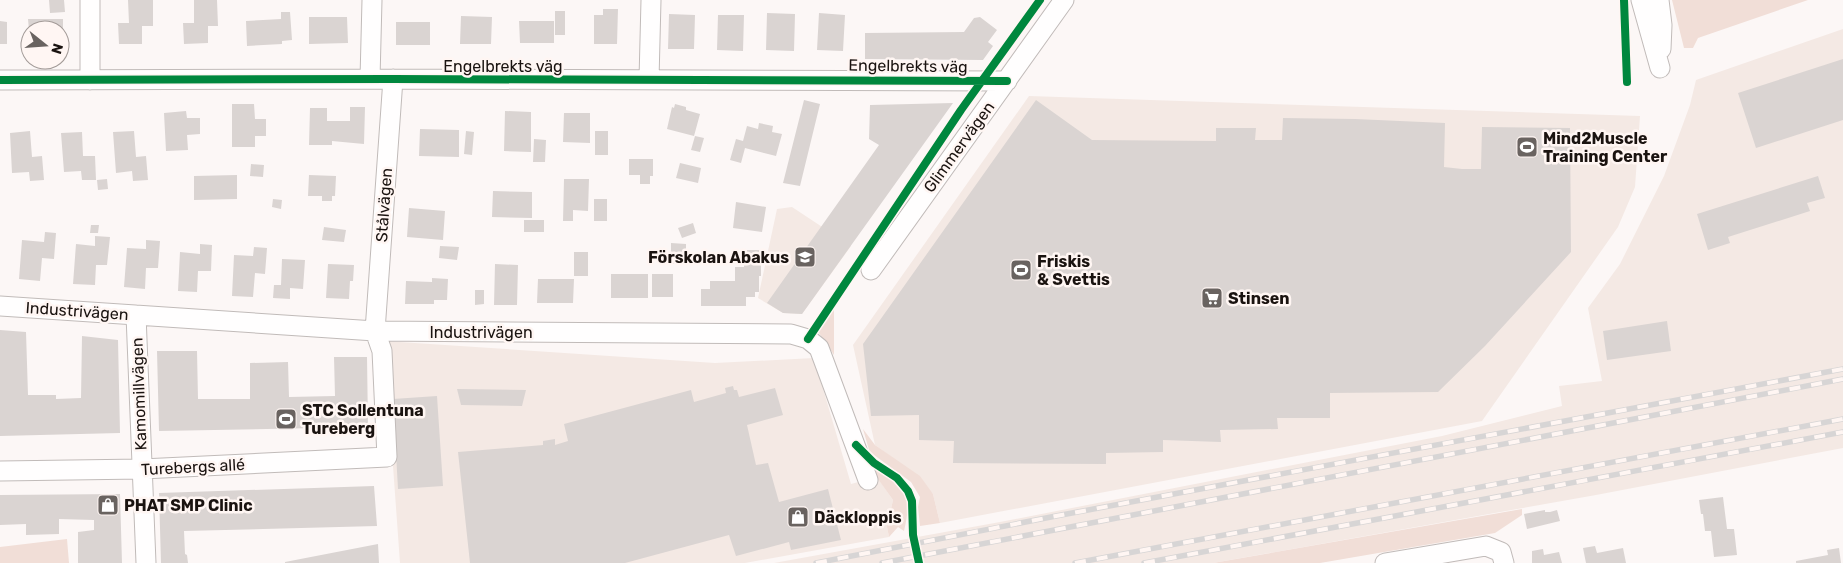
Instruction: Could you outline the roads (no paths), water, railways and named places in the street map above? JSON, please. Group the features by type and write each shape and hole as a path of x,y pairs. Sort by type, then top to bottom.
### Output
{"street":[{"path":"90,0 90,80"},
{"path":"370,79 372,0"},
{"path":"649,80 650,0"},
{"name":"Glimmervägen","path":"872,270 1064,0"},
{"path":"1641,0 1660,68 1662,25 1659,0"},
{"name":"Stålvägen","path":"375,331 393,79"},
{"name":"Engelbrekts väg","path":"0,80 1007,81"},
{"name":"Industrivägen","path":"0,306 375,331 791,334 808,339 819,348 868,480"},
{"name":"Kamomillvägen","path":"136,315 146,563"},
{"name":"Turebergs allé","path":"0,471 142,469 387,457 382,350 375,331"},
{"path":"1385,563 1486,546 1501,552 1504,563"}],"railway":[{"path":"816,563 1056,516 1843,369"},
{"path":"882,563 1843,379"},
{"path":"1075,563 1843,419"},
{"path":"1144,563 1843,432"}],"place":[{"name":"Mind2Muscle Training Center","path":"1527,147"},
{"name":"Förskolan Abakus","path":"805,257"},
{"name":"Friskis & Svettis","path":"1021,270"},
{"name":"Stinsen","path":"1212,298"},
{"name":"STC Sollentuna Tureberg","path":"286,419"},
{"name":"PHAT SMP Clinic","path":"108,505"},
{"name":"Däckloppis","path":"798,517"}]}
